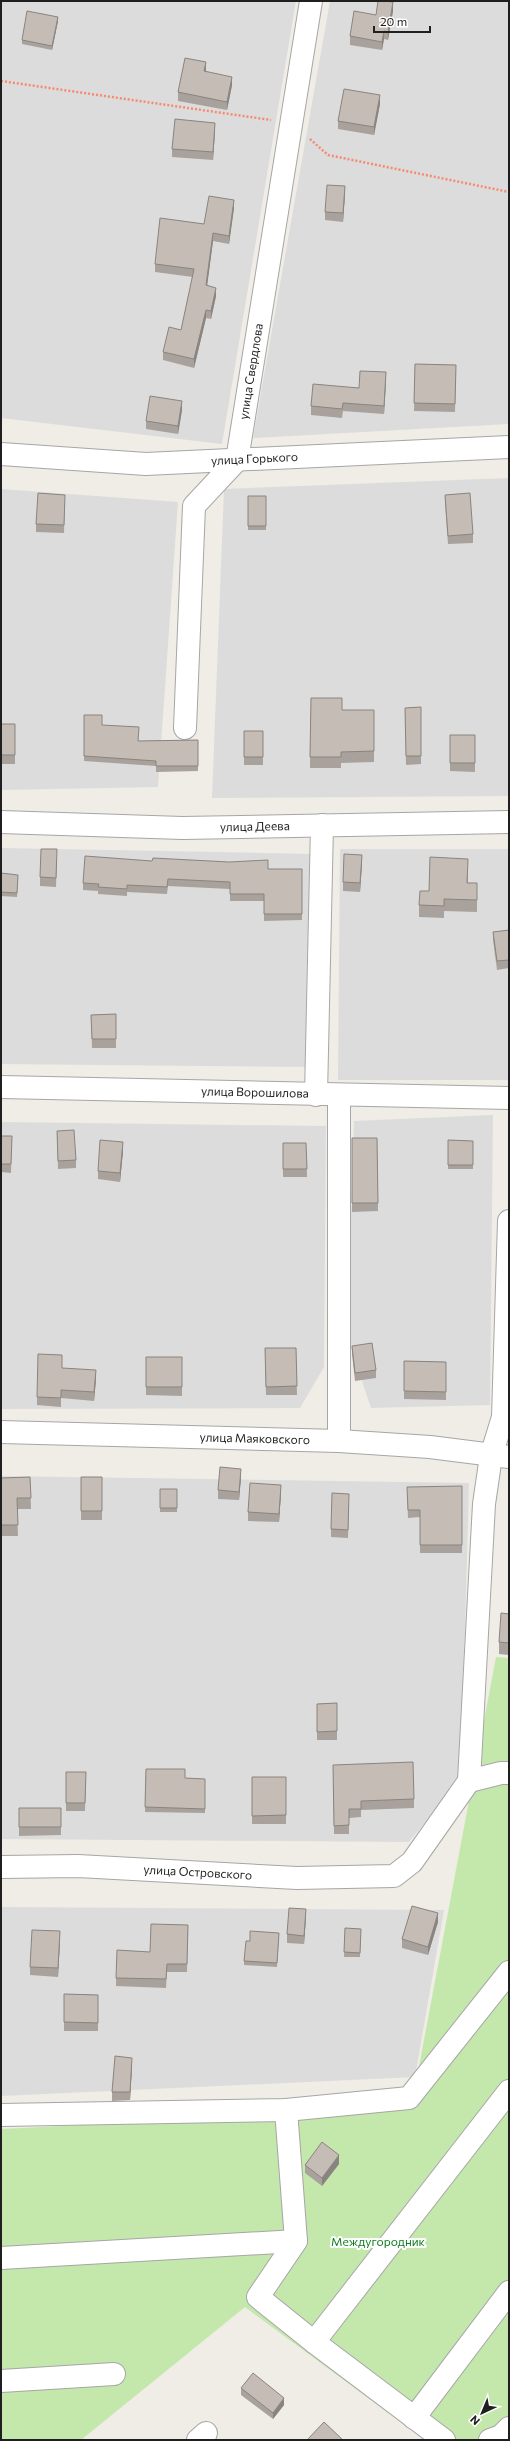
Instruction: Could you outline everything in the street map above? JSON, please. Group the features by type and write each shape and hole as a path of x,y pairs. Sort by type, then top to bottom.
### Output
{"street":[{"name":"улица Свердлова","path":"237,460 311,1"},
{"name":"улица Горького","path":"1,454 146,464 509,447"},
{"path":"185,728 194,506 237,460"},
{"name":"улица Деева","path":"1,822 182,828 509,822"},
{"path":"316,1095 322,825"},
{"name":"улица Ворошилова","path":"1,1087 339,1096 509,1098"},
{"path":"339,1096 339,1441"},
{"path":"509,1221 503,1417 500,1457 484,1504 469,1781 501,1773 509,1773"},
{"name":"улица Маяковского","path":"1,1432 339,1441 430,1447 500,1457"},
{"name":"улица Островского","path":"1,1867 78,1866 297,1878 394,1876 412,1862 469,1781"},
{"path":"1,2115 286,2110 409,2098 509,1972"},
{"path":"314,2342 509,2091"},
{"path":"286,2110 296,2241 258,2297 314,2342 444,2440"},
{"path":"1,2258 296,2241"},
{"path":"414,2418 509,2292"},
{"path":"1,2380 114,2374"},
{"path":"490,2440 501,2436 509,2428"}],"path":[{"path":"1,81 292,123 328,155 509,192"}],"shaded area":[{"path":"1,1 296,1 222,444 1,418"},
{"path":"330,1 509,1 509,424 253,438"},
{"path":"509,478 509,796 212,798 224,489"},
{"path":"1,489 178,502 158,787 1,790"},
{"path":"1,848 315,854 311,1067 1,1064"},
{"path":"340,849 509,849 509,1080 338,1080"},
{"path":"493,1115 490,1405 371,1408 347,1337 354,1121"},
{"path":"1,1122 326,1126 324,1367 300,1408 1,1409"},
{"path":"1,1476 469,1483 461,1778 409,1842 1,1839"},
{"path":"1,1907 444,1910 415,2077 1,2096"}],"green space":[{"name":"Междугородник","path":"496,1657 509,1658 509,2440 425,2440 245,2307 81,2440 1,2440 1,2129 411,2109"}],"building":[{"path":"378,1 393,2 388,32 384,31 382,42 350,36 354,11 376,15"},
{"path":"27,11 58,17 52,46 22,40"},
{"path":"185,58 206,62 204,71 232,77 227,102 178,92"},
{"path":"344,89 380,95 374,127 338,121"},
{"path":"175,119 215,123 213,152 172,149"},
{"path":"327,185 345,186 343,213 325,212"},
{"path":"209,196 234,200 229,236 213,233 206,285 216,288 211,311 206,310 194,359 163,352 169,327 181,330 194,269 155,264 160,218 204,224"},
{"path":"415,364 456,365 455,404 414,403"},
{"path":"360,371 386,372 384,406 343,403 342,409 311,406 313,384 359,388"},
{"path":"150,396 182,401 178,426 146,421"},
{"path":"38,493 65,495 64,525 36,524"},
{"path":"470,493 473,534 448,536 445,495"},
{"path":"248,496 266,496 266,526 248,526"},
{"path":"311,698 342,698 342,710 374,710 374,751 341,752 341,757 310,757"},
{"path":"421,707 421,756 406,756 405,708"},
{"path":"84,715 102,715 102,725 139,727 138,741 198,740 198,766 156,766 156,761 84,756"},
{"path":"1,724 15,724 15,755 1,755"},
{"path":"244,731 263,731 263,757 244,757"},
{"path":"450,735 475,735 475,763 450,763"},
{"path":"41,849 57,849 56,878 40,877"},
{"path":"344,854 362,855 360,883 343,882"},
{"path":"85,856 152,861 153,858 229,862 268,860 268,869 302,869 302,914 264,914 264,894 230,894 230,882 168,879 167,887 127,885 127,889 98,887 99,884 83,883"},
{"path":"430,857 468,859 467,883 477,883 477,900 444,899 444,906 419,905 420,891 429,891"},
{"path":"1,873 18,875 17,893 1,892"},
{"path":"509,930 509,960 497,961 493,932"},
{"path":"116,1014 116,1039 92,1039 91,1015"},
{"path":"74,1130 76,1160 58,1161 57,1131"},
{"path":"1,1136 12,1136 11,1164 1,1164"},
{"path":"352,1138 377,1138 378,1203 352,1203"},
{"path":"100,1140 123,1142 120,1173 98,1171"},
{"path":"448,1140 473,1141 473,1165 448,1165"},
{"path":"283,1143 306,1143 307,1169 283,1169"},
{"path":"372,1343 376,1370 355,1373 352,1346"},
{"path":"265,1348 296,1348 297,1386 266,1387"},
{"path":"38,1354 62,1355 62,1368 96,1370 94,1392 61,1390 61,1398 37,1397"},
{"path":"146,1357 182,1357 182,1387 146,1387"},
{"path":"404,1361 446,1362 446,1392 404,1391"},
{"path":"220,1467 241,1469 239,1492 218,1490"},
{"path":"30,1477 31,1498 17,1498 18,1525 1,1525 1,1478"},
{"path":"81,1477 102,1477 102,1511 81,1511"},
{"path":"250,1483 281,1485 279,1514 248,1512"},
{"path":"462,1486 462,1545 420,1545 420,1510 408,1510 407,1487"},
{"path":"160,1489 177,1489 177,1508 160,1508"},
{"path":"332,1493 349,1494 348,1530 331,1529"},
{"path":"501,1613 509,1614 509,1643 499,1642"},
{"path":"337,1703 337,1731 317,1732 317,1704"},
{"path":"413,1762 414,1799 361,1801 361,1809 349,1809 349,1825 334,1826 333,1765"},
{"path":"146,1769 185,1769 185,1778 205,1779 205,1809 145,1807"},
{"path":"66,1772 86,1772 85,1803 66,1803"},
{"path":"252,1777 286,1777 286,1815 252,1816"},
{"path":"19,1808 61,1808 61,1827 19,1827"},
{"path":"412,1906 438,1913 428,1947 402,1939"},
{"path":"289,1908 306,1909 304,1936 287,1934"},
{"path":"151,1924 188,1925 187,1964 167,1964 166,1979 116,1978 117,1950 150,1952"},
{"path":"345,1928 361,1929 360,1953 344,1952"},
{"path":"32,1930 60,1931 58,1968 30,1967"},
{"path":"250,1931 279,1933 277,1963 244,1961 246,1941 250,1941"},
{"path":"64,1994 98,1995 98,2023 64,2022"},
{"path":"115,2056 132,2058 130,2092 112,2092"},
{"path":"322,2142 339,2155 322,2178 305,2165"},
{"path":"253,2373 284,2398 273,2413 241,2388"},
{"path":"324,2422 343,2440 307,2440"}]}
